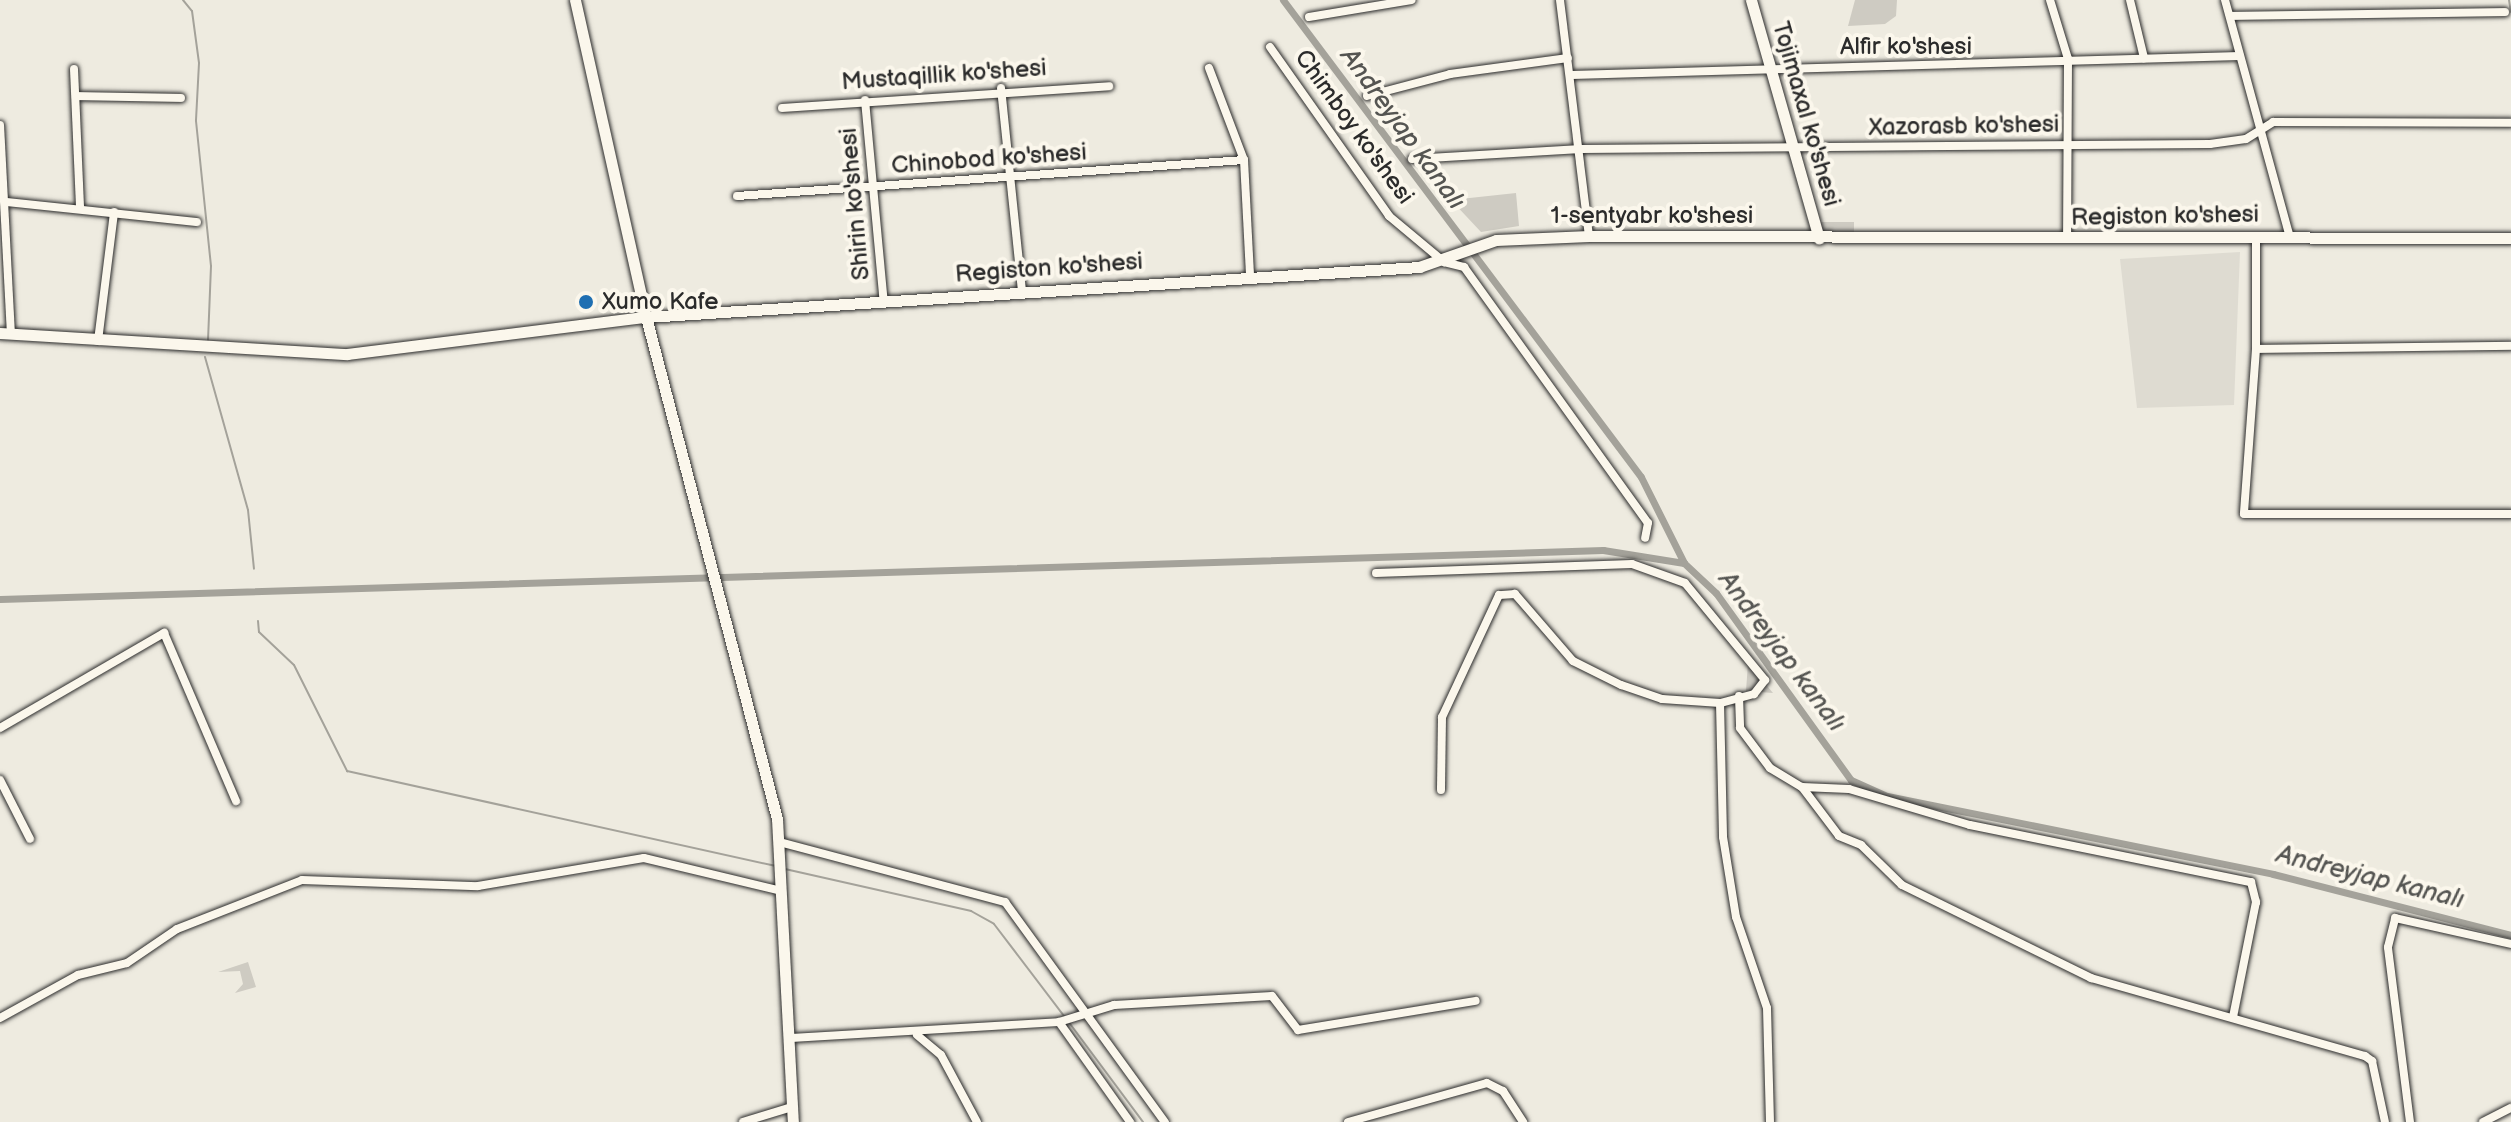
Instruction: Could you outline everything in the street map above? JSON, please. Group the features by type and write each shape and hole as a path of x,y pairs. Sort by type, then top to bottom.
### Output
{"street":[{"path":"575,0 646,317 779,848 793,1122"},
{"path":"1309,17 1412,0"},
{"path":"1560,0 1572,75 1589,236"},
{"name":"Tojimaxal ko'shesi","path":"1751,0 1765,66 1819,239"},
{"path":"2050,0 2068,59 2071,145 2067,239"},
{"path":"2130,0 2144,58"},
{"path":"2225,0 2264,127 2290,237"},
{"path":"2230,16 2505,12"},
{"name":"Chimboy ko'shesi","path":"1270,47 1389,216 1449,260 1464,267 1565,402 1648,523 1645,538"},
{"name":"Alfir ko'shesi","path":"1572,75 1765,66 2240,56"},
{"path":"1367,96 1450,74 1568,58"},
{"path":"1209,68 1244,160 1250,275"},
{"path":"74,69 80,207"},
{"name":"Mustaqillik ko'shesi","path":"782,108 1001,88 1109,86"},
{"path":"1001,88 1013,177 1022,291"},
{"path":"77,96 181,98"},
{"name":"Shirin ko'shesi","path":"865,100 884,303"},
{"name":"Xazorasb ko'shesi","path":"1412,159 1581,149 2210,144 2264,127 2511,123"},
{"path":"0,125 6,202 5,333"},
{"name":"Chinobod ko'shesi","path":"737,196 1244,160"},
{"path":"6,202 80,207 197,222"},
{"path":"98,341 114,212"},
{"name":"1-sentyabr ko'shesi","path":"1449,260 1485,243 1589,236 1819,239"},
{"path":"2256,236 2256,349 2244,514 2511,514"},
{"name":"Registon ko'shesi","path":"1819,239 2511,238"},
{"name":"Registon ko'shesi","path":"5,333 347,354 646,317 884,303 1449,260"},
{"path":"2256,349 2511,346"},
{"path":"1376,573 1632,564 1662,572 1699,598 1765,680 1754,694 1720,703 1662,699 1621,685 1573,661 1515,594 1499,595 1442,717 1441,790"},
{"path":"0,728 164,633 236,801"},
{"path":"1739,696 1740,728 1770,768 1802,787 1839,836 1861,845 1923,899 2091,978 2233,1017 2372,1061 2385,1122"},
{"path":"1720,703 1723,837 1736,917 1767,1008 1770,1122"},
{"path":"0,780 30,839"},
{"path":"1802,787 1849,789 1970,825 2251,882 2256,902 2233,1017"},
{"path":"779,848 1005,902 1093,1017 1165,1122"},
{"path":"0,1018 78,975 127,963 177,929 302,880 478,886 644,858 781,888"},
{"path":"2410,1122 2388,947 2395,918 2511,944"},
{"path":"791,1038 916,1034 1059,1022 1093,1017 1114,1005 1272,996 1298,1030 1476,1001"},
{"path":"1059,1022 1130,1122"},
{"path":"916,1034 941,1055 977,1122"},
{"path":"1348,1122 1487,1083 1503,1091 1523,1122"},
{"path":"743,1122 792,1107"},
{"path":"2483,1122 2511,1108"}],"shaded area":[{"path":"1855,0 1897,0 1896,16 1885,24 1848,26"},
{"path":"1516,193 1519,226 1481,232 1451,200"},
{"path":"1820,222 1854,222 1854,232 1823,231"},
{"path":"2240,252 2234,405 2137,408 2120,259"},
{"path":"1748,663 1773,693 1746,691"},
{"path":"248,962 256,987 235,993 243,984 240,971 218,972"}],"waterway":[{"path":"183,0 192,11 199,63 196,121 211,266 208,340"},
{"name":"Andreyjap kanalı","path":"1283,0 1641,477 1684,563 1716,593 1851,780 1887,796 2273,874 2511,935"},
{"path":"2509,0 2511,12"},
{"path":"205,357 248,510 254,569"},
{"path":"0,599 1603,550 1684,563"},
{"path":"258,621 259,632 294,665 347,771 774,866"},
{"path":"785,869 971,911 994,924 1064,1016"},
{"path":"1068,1021 1143,1122"}],"place":[{"name":"Xumo Kafe","path":"586,302"}]}
